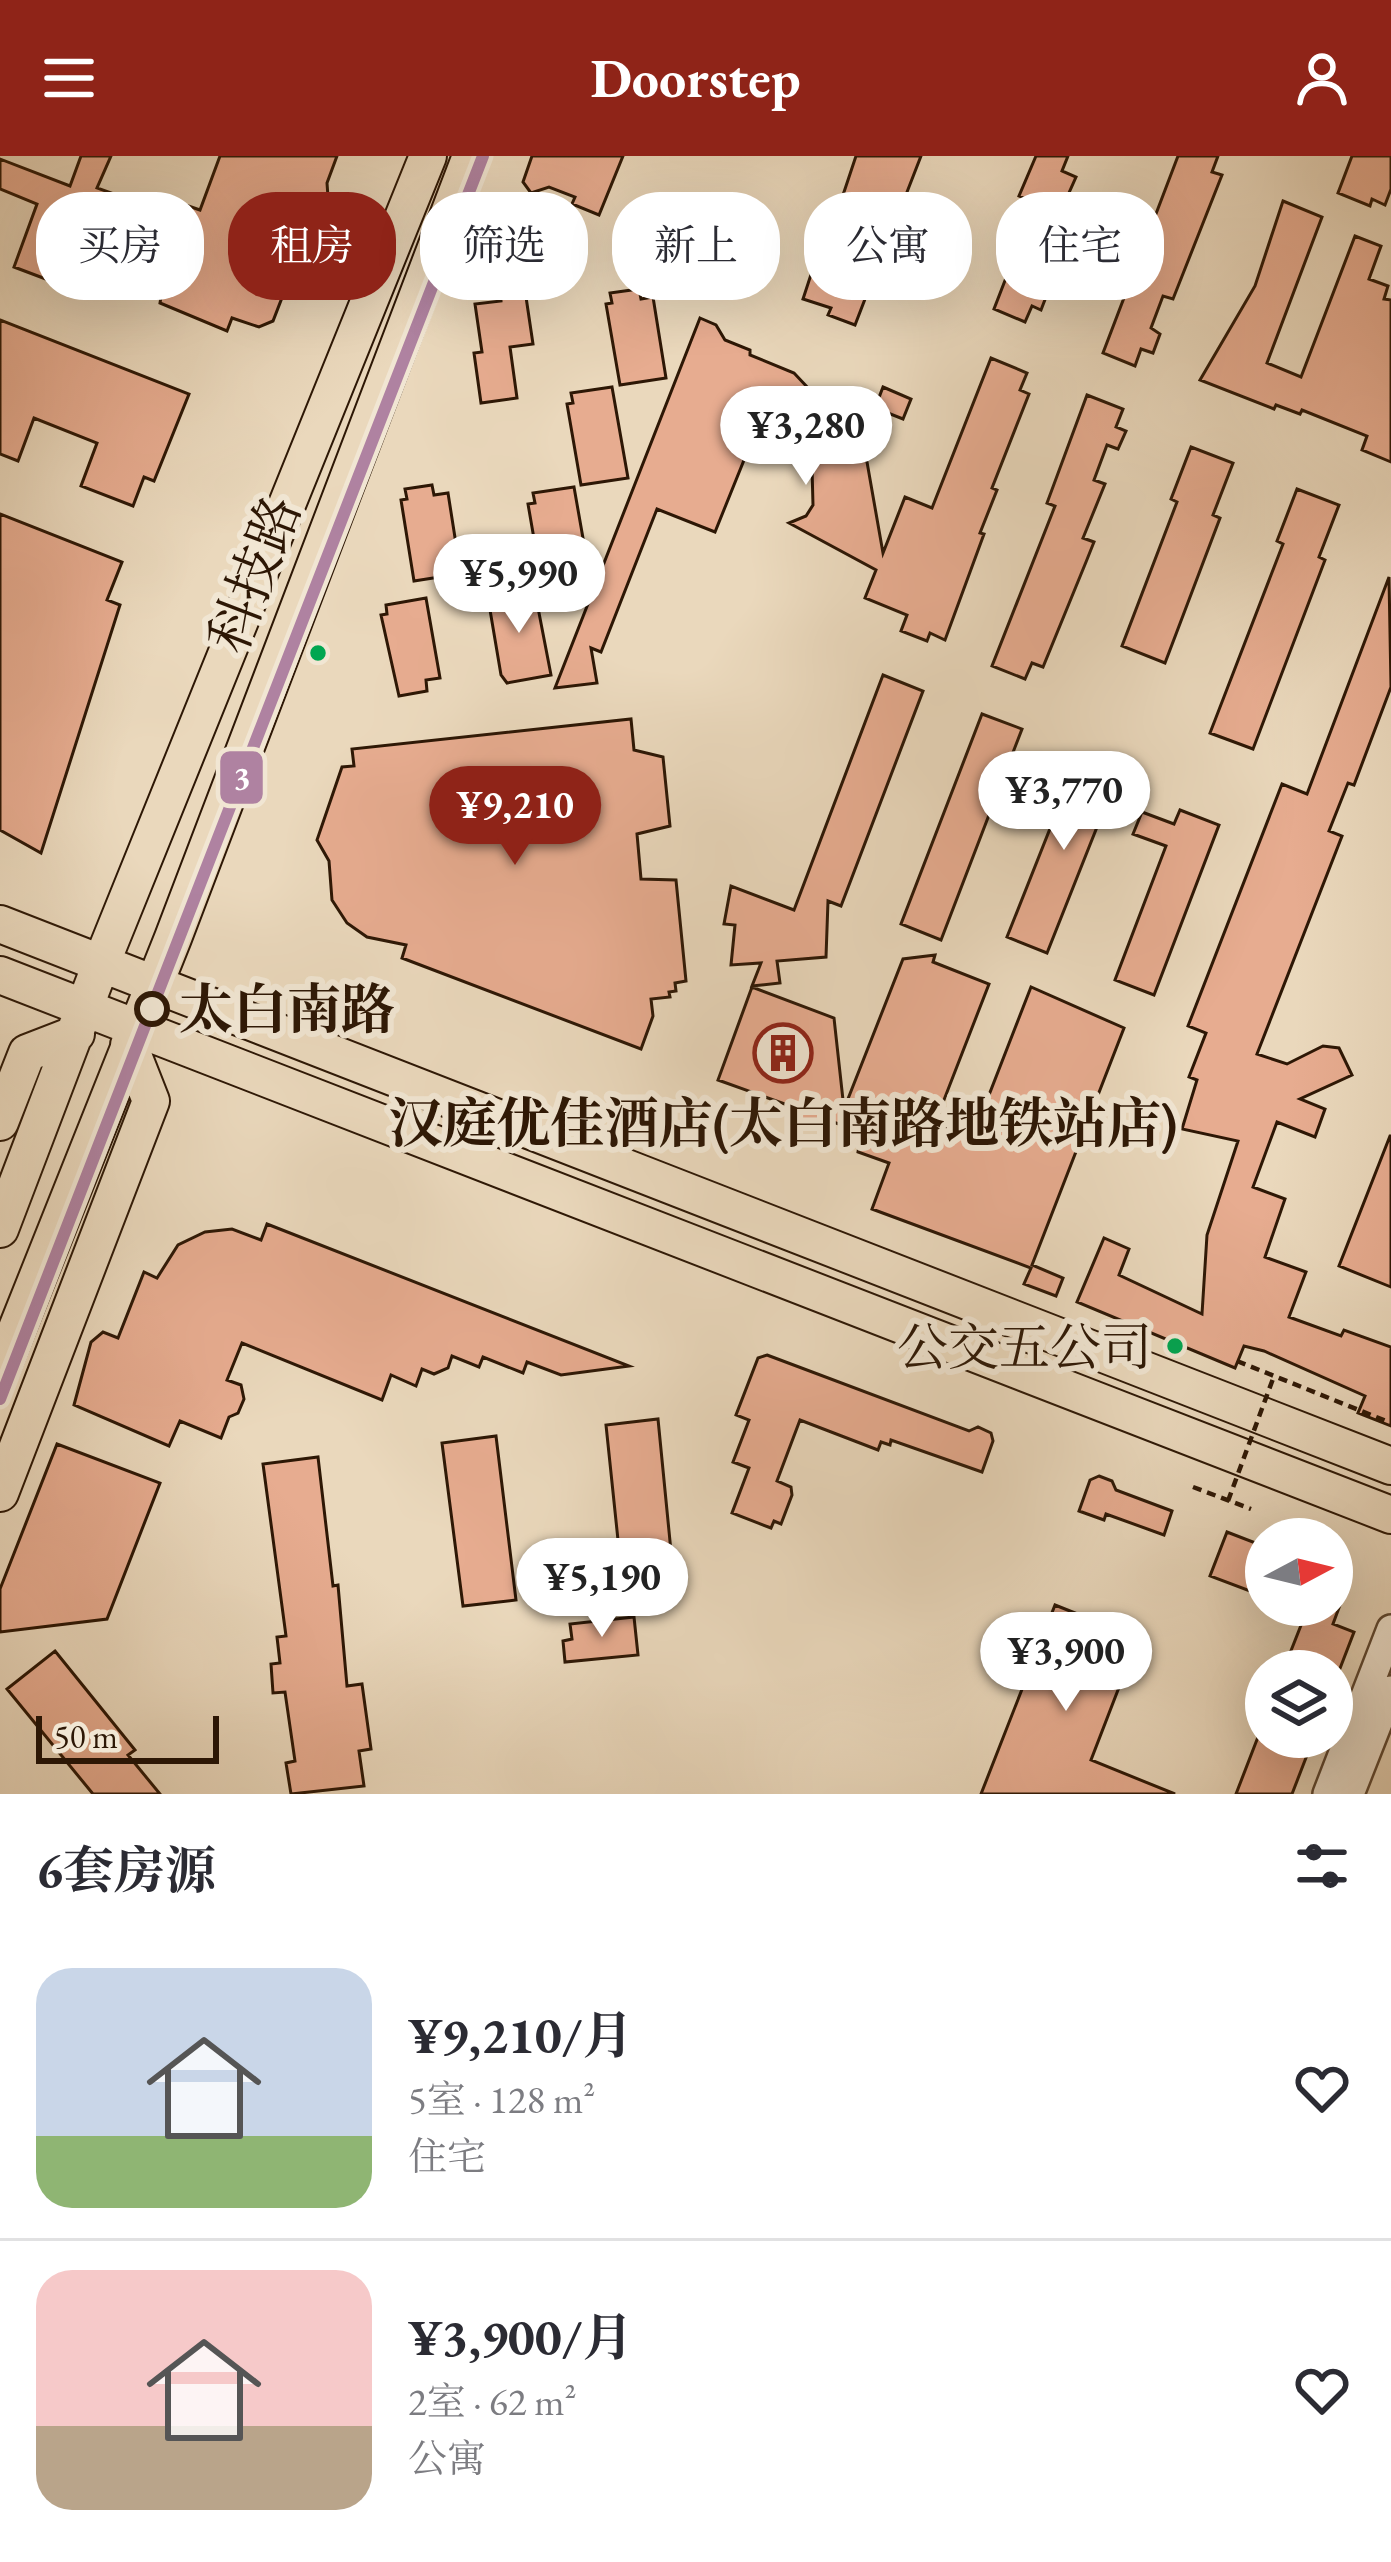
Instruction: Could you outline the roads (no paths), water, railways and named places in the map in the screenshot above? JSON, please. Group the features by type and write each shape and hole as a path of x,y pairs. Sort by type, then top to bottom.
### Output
{"main road":[{"name":"科技路","path":"0,1229 100,964 428,156"},
{"name":"科技路","path":"0,1371 155,982 471,156"},
{"path":"0,924 1391,1466"},
{"path":"0,975 81,1021 1391,1515"},
{"path":"0,1122 27,1053 81,1021"},
{"path":"0,1493 151,1101 132,1038"}],"street":[{"path":"1327,1794 1391,1629"},
{"path":"1350,1794 1391,1690"}],"place":[{"name":"太白南路","path":"152,1009"},
{"name":"汉庭优佳酒店(太白南路地铁站店)","path":"783,1053"},
{"name":"公交五公司","path":"1175,1346"}]}
